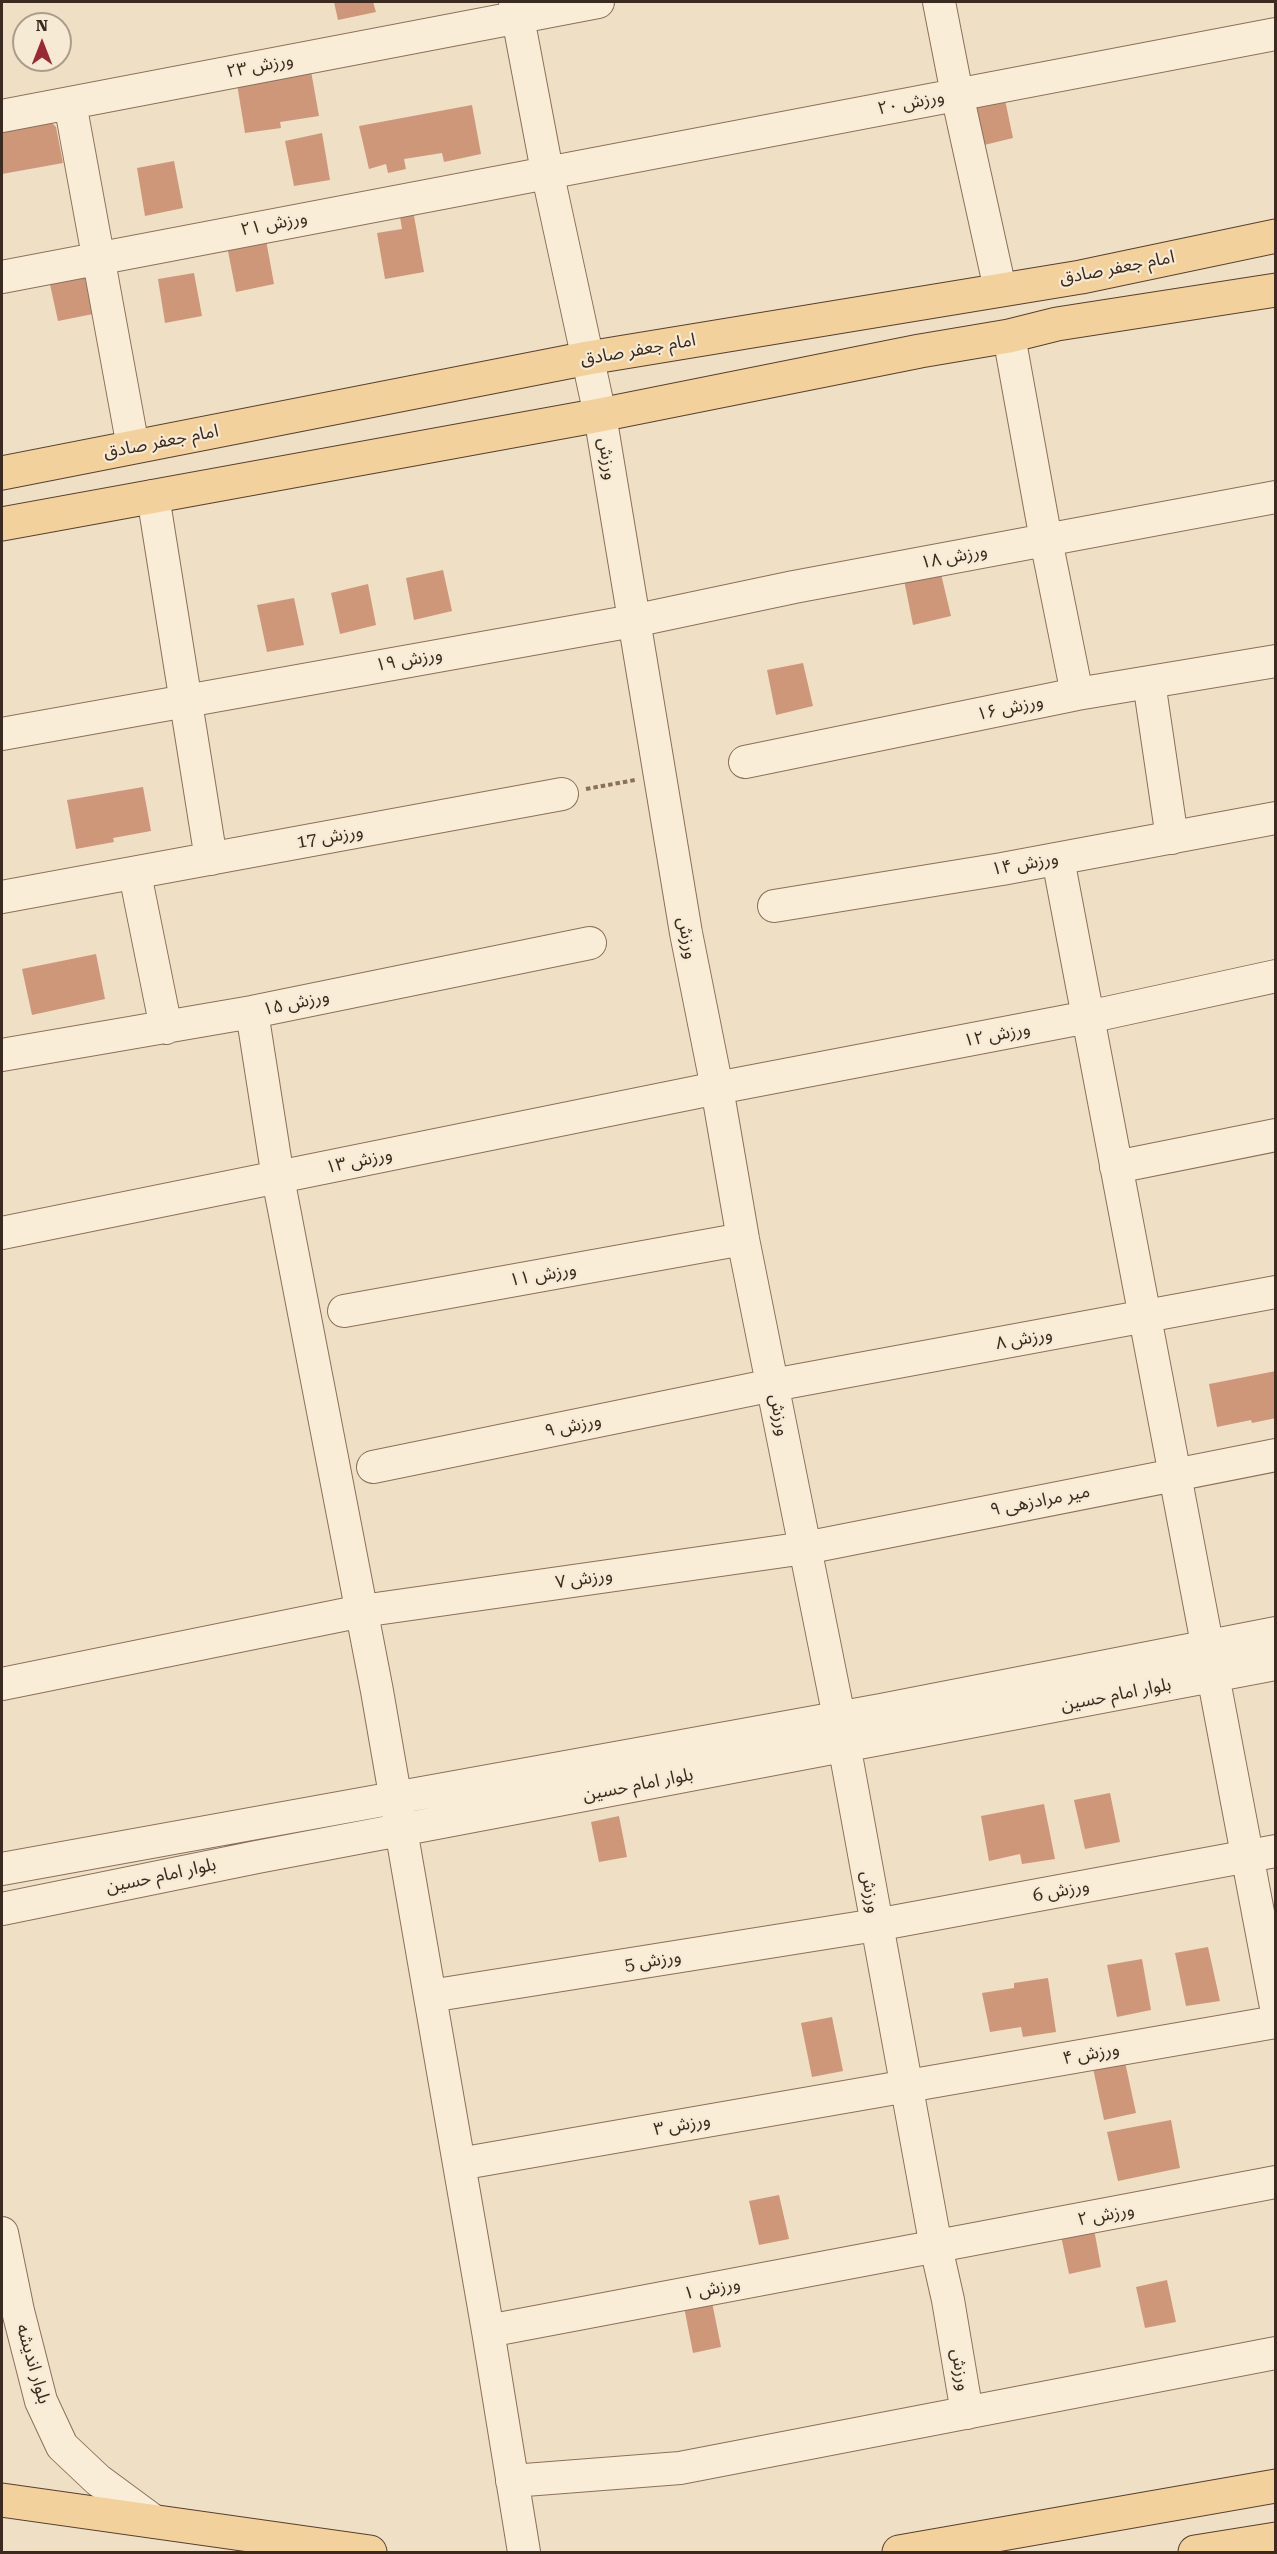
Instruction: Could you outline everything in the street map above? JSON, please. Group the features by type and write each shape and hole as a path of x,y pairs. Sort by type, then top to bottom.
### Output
{"main road":[{"name":"امام جعفر صادق","path":"2,472 588,358 1081,277 1275,236"},
{"path":"1057,324 1031,320 1030,305 1081,277"},
{"path":"2,524 600,416 920,351 1009,336 1057,324 1275,290"},
{"path":"920,351 976,324 977,311 973,306 945,299"},
{"path":"899,2553 1275,2486"},
{"path":"2,2500 370,2553"},
{"path":"1195,2553 1275,2539"}],"street":[{"name":"ورزش ۲۳","path":"2,116 516,9 598,2"},
{"path":"939,2 1000,289"},
{"path":"516,9 547,171 588,358"},
{"name":"ورزش ۲۰","path":"547,171 1275,34"},
{"path":"70,103 133,447"},
{"name":"ورزش ۲۱","path":"2,277 547,171"},
{"path":"1009,336 1077,694"},
{"name":"ورزش","path":"588,358 600,416 658,776 686,933 717,1088 743,1239 842,1732 967,2413"},
{"path":"153,496 211,859"},
{"name":"ورزش ۱۸","path":"633,621 794,587 1275,497"},
{"name":"ورزش ۱۹","path":"2,734 633,621"},
{"name":"ورزش ۱۶","path":"745,762 1077,694 1275,661"},
{"path":"1149,682 1172,838"},
{"name":"ورزش 17","path":"2,897 562,794"},
{"name":"ورزش ۱۴","path":"774,906 1058,859 1275,818"},
{"path":"1058,859 1209,1661 1261,1854 1275,2007"},
{"path":"135,874 166,1028"},
{"name":"ورزش ۱۵","path":"2,1055 252,1012 590,943"},
{"name":"ورزش ۱۲","path":"717,1088 1088,1017 1275,976"},
{"path":"252,1012 278,1178 402,1830 524,2553"},
{"name":"ورزش ۱۳","path":"2,1233 717,1088"},
{"path":"1116,1167 1275,1136"},
{"name":"ورزش ۱۱","path":"344,1311 743,1239"},
{"name":"ورزش ۸","path":"773,1385 1275,1292"},
{"name":"ورزش ۹","path":"373,1467 773,1385"},
{"name":"میر مرادزهی ۹","path":"805,1548 1275,1455"},
{"name":"ورزش ۷","path":"2,1684 362,1611 805,1548"},
{"name":"بلوار امام حسین","path":"2,1909 402,1830 842,1732 1209,1661 1275,1633"},
{"name":"بلوار امام حسین","path":"1209,1661 1275,1664"},
{"name":"بلوار امام حسین","path":"2,1869 396,1798 842,1732"},
{"name":"ورزش 6","path":"876,1925 1261,1854"},
{"name":"ورزش 5","path":"430,1996 876,1925"},
{"name":"ورزش ۴","path":"906,2086 1275,2022"},
{"name":"ورزش ۳","path":"459,2164 906,2086"},
{"name":"ورزش ۲","path":"936,2247 1275,2182"},
{"name":"بلوار اندیشه","path":"2,2233 13,2344 62,2446 98,2480 155,2522"},
{"name":"ورزش ۱","path":"488,2331 936,2247"},
{"path":"512,2481 680,2469 1275,2353"}],"path":[{"path":"562,794 658,776"}],"building":[{"path":"334,2 373,2 376,12 338,20"},
{"path":"311,71 319,116 280,122 281,128 245,133 237,84"},
{"path":"1005,100 1013,138 976,147 968,107"},
{"path":"472,105 481,154 444,162 442,153 404,159 406,169 388,173 386,164 369,169 359,126"},
{"path":"48,119 56,127 63,163 2,174 2,128"},
{"path":"322,133 330,180 294,186 285,141"},
{"path":"174,161 183,208 145,216 137,168"},
{"path":"413,210 424,272 385,279 377,233 402,229 399,211"},
{"path":"266,240 274,284 236,292 227,246"},
{"path":"194,273 202,316 165,323 158,279"},
{"path":"84,274 93,314 58,321 49,280"},
{"path":"443,570 452,611 414,620 406,578"},
{"path":"941,574 951,616 913,625 904,580"},
{"path":"368,584 376,625 340,634 331,593"},
{"path":"294,598 304,645 267,652 257,605"},
{"path":"803,663 813,706 776,715 767,670"},
{"path":"143,787 151,831 113,838 114,842 76,849 67,800"},
{"path":"96,954 105,999 32,1015 22,969"},
{"path":"1276,1371 1276,1418 1217,1427 1209,1384"},
{"path":"1110,1793 1120,1842 1085,1849 1074,1800"},
{"path":"1044,1804 1055,1859 1022,1864 1020,1854 989,1861 981,1816"},
{"path":"619,1816 627,1857 599,1862 591,1822"},
{"path":"1208,1947 1220,2001 1186,2006 1175,1953"},
{"path":"1142,1959 1151,2010 1117,2017 1107,1965"},
{"path":"1048,1978 1056,2032 1023,2037 1021,2027 990,2032 982,1993 1014,1988 1014,1983"},
{"path":"832,2017 843,2071 812,2077 801,2023"},
{"path":"1125,2062 1136,2113 1104,2120 1093,2068"},
{"path":"1171,2120 1180,2168 1118,2181 1107,2132"},
{"path":"779,2195 789,2239 759,2245 749,2201"},
{"path":"1094,2229 1101,2267 1069,2274 1061,2236"},
{"path":"1167,2280 1176,2322 1145,2328 1136,2287"},
{"path":"712,2302 721,2347 693,2353 684,2307"}]}
